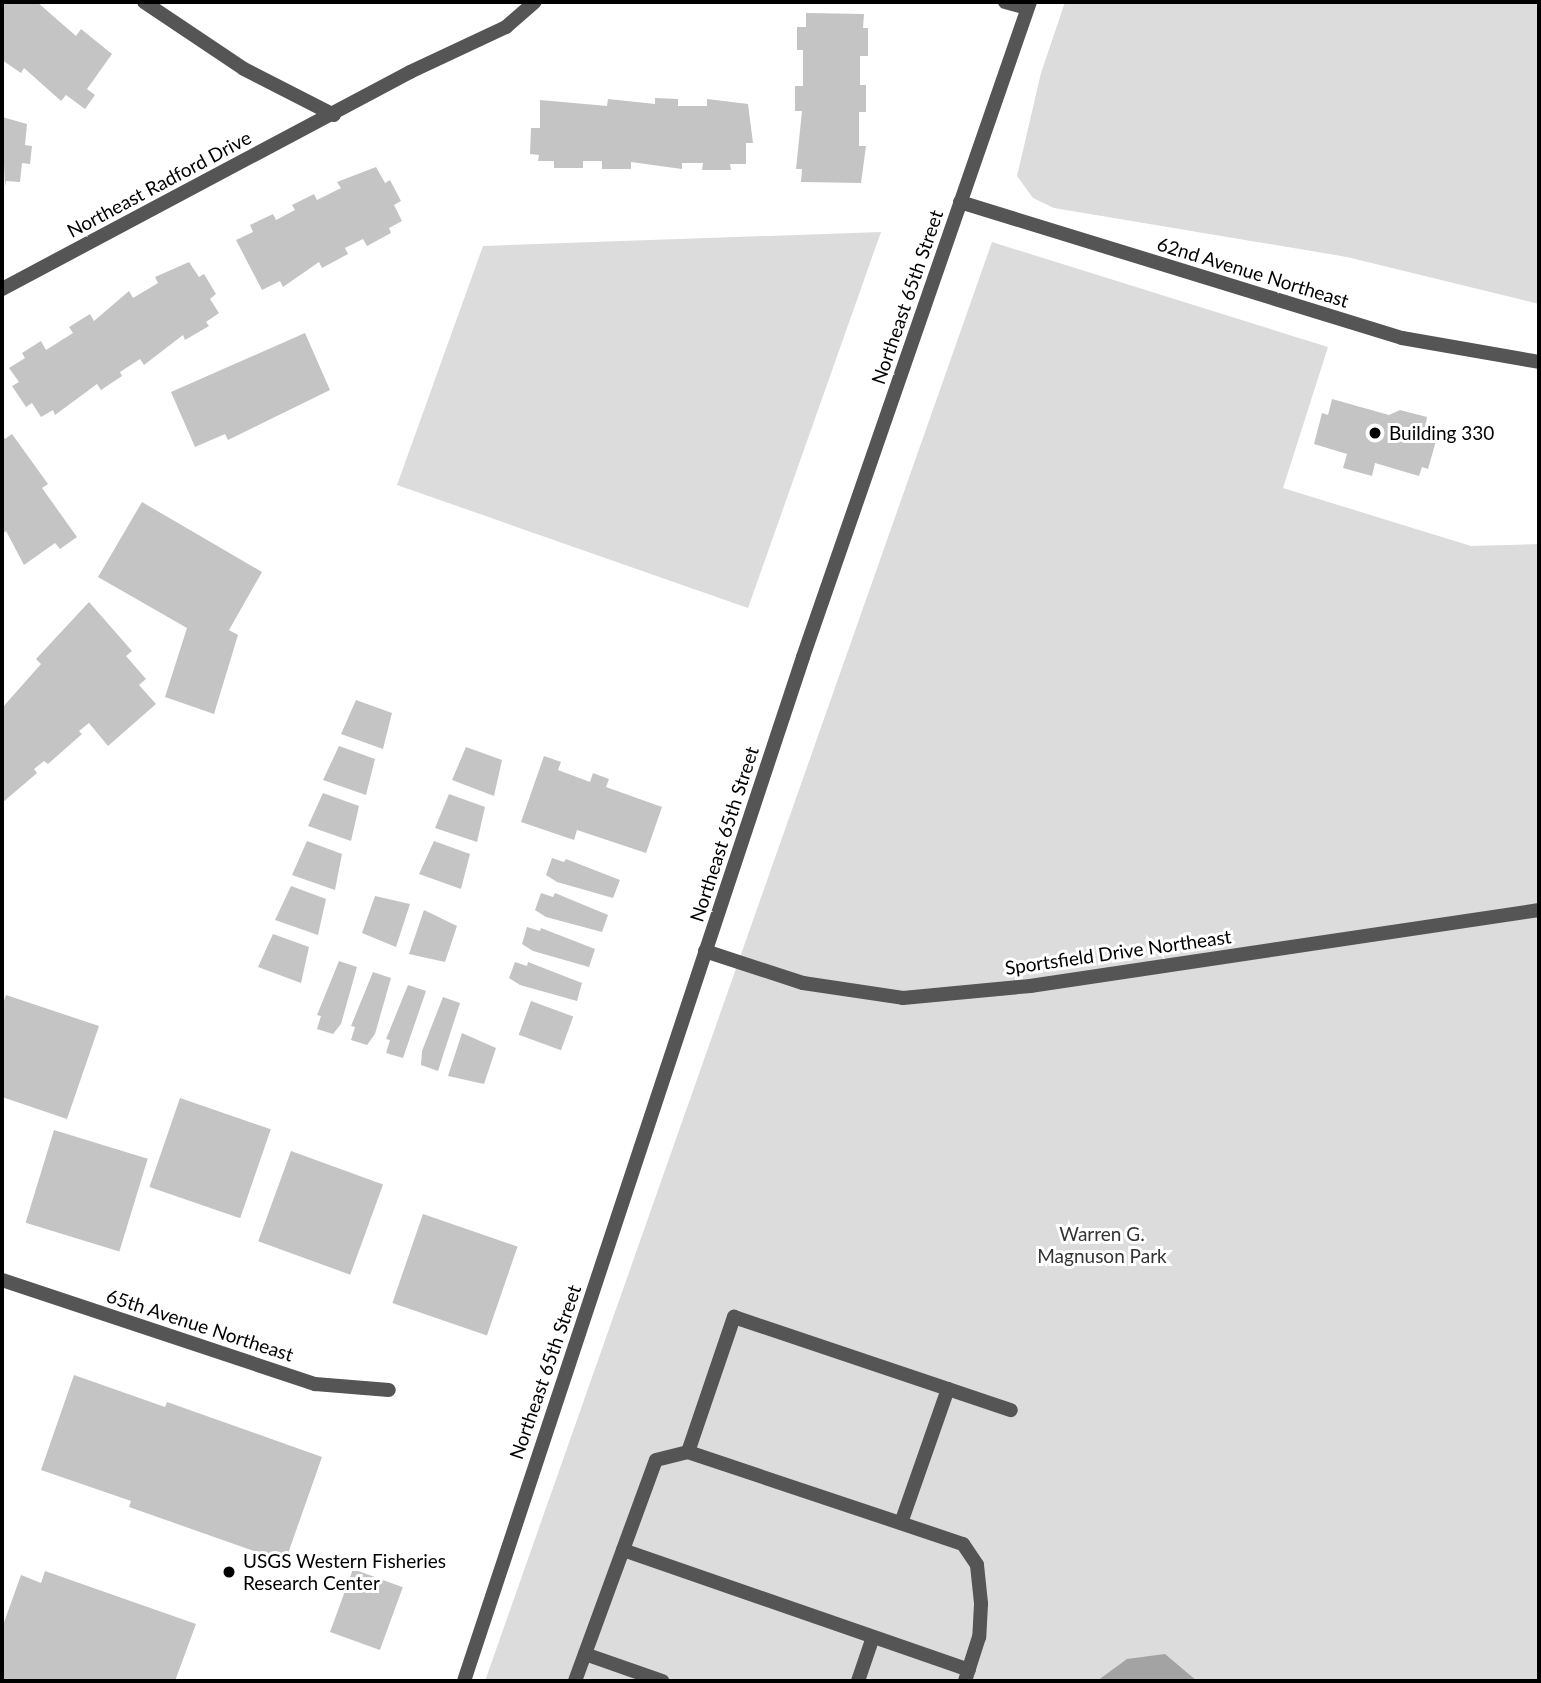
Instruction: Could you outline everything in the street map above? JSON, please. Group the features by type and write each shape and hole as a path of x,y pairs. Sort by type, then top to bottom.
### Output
{"street":[{"path":"144,2 244,69 334,115"},
{"name":"Northeast Radford Drive","path":"2,289 506,27 535,2"},
{"path":"1005,2 1028,5"},
{"name":"Northeast 65th Street","path":"464,1681 705,951 1028,5"},
{"name":"62nd Avenue Northeast","path":"960,202 1402,338 1539,362"},
{"name":"Sportsfield Drive Northeast","path":"705,951 803,983 903,998 1030,986 1539,909"},
{"name":"65th Avenue Northeast","path":"2,1280 315,1384 389,1390"},
{"path":"688,1452 734,1317 1011,1410"},
{"path":"901,1523 948,1389"},
{"path":"575,1681 585,1654 623,1550 656,1460 688,1452 963,1544 977,1565 979,1637 967,1676 873,1637 623,1550"},
{"path":"858,1681 873,1637"},
{"path":"585,1654 662,1681"}],"green space":[{"path":"1065,2 1539,2 1539,304 1347,257 1054,208 1033,198 1017,176 1041,73"},
{"path":"881,232 748,608 397,485 483,246"},
{"name":"Warren G. Magnuson Park","path":"992,242 1328,347 1283,488 1471,546 1539,544 1539,1681 485,1681"}],"shaded area":[{"path":"1165,1654 1197,1681 1097,1681 1127,1659"}],"building":[{"path":"2,2 37,2 76,36 81,29 112,54 87,89 95,95 85,109 66,95 61,101 24,68 21,73 2,60"},
{"path":"806,13 864,14 863,28 868,28 868,56 860,56 860,85 866,85 866,112 859,112 859,146 866,146 861,183 801,182 802,169 796,169 802,111 795,111 795,86 803,86 803,50 797,50 797,27 806,27"},
{"path":"655,98 678,99 678,106 707,106 707,99 748,104 753,143 746,143 746,164 730,164 731,170 702,170 703,163 682,163 682,169 631,162 631,169 602,169 602,161 583,161 583,168 554,168 554,161 538,161 539,155 530,154 531,128 540,128 540,100 607,106 608,99 655,104"},
{"path":"2,117 27,124 25,145 32,146 30,164 22,163 20,182 6,181 5,187"},
{"path":"376,167 385,183 390,180 401,201 394,205 402,221 389,228 391,233 367,246 363,239 345,248 348,254 322,268 319,262 283,287 280,281 262,290 236,240 253,232 250,225 273,214 276,220 295,210 292,205 314,194 317,200 341,188 337,182"},
{"path":"189,262 199,277 204,274 216,294 210,299 219,313 206,322 209,326 185,340 183,335 144,365 140,359 120,372 122,376 101,390 97,384 55,415 53,410 41,417 32,403 26,407 12,386 19,382 9,368 25,358 22,353 41,341 46,350 73,333 69,327 90,314 94,321 129,291 133,298 158,283 155,277"},
{"path":"305,333 330,390 228,440 225,434 195,447 171,392"},
{"name":"Building 330","path":"1332,399 1389,415 1400,410 1427,417 1426,423 1435,426 1431,440 1436,441 1428,469 1422,467 1419,476 1375,463 1372,476 1343,468 1347,454 1314,444 1322,413 1328,415"},
{"path":"12,434 48,484 42,488 77,537 60,549 55,543 24,565 6,531 2,534 2,435 5,439"},
{"path":"142,502 262,572 229,630 238,635 214,714 165,697 187,628 98,577"},
{"path":"89,602 132,651 126,656 146,679 139,685 156,704 108,746 89,723 79,731 82,734 48,764 44,761 34,769 37,773 2,803 2,708 41,664 36,659"},
{"path":"356,700 392,713 383,749 341,734"},
{"path":"339,746 375,759 366,795 323,780"},
{"path":"466,747 502,760 494,796 452,780"},
{"path":"544,756 561,762 558,770 590,782 593,773 609,779 606,787 662,807 646,853 577,830 574,840 521,822"},
{"path":"323,793 359,806 351,841 308,826"},
{"path":"449,794 485,807 477,842 435,828"},
{"path":"307,841 342,854 335,890 292,875"},
{"path":"434,841 470,854 461,889 419,874"},
{"path":"552,858 564,862 566,859 620,880 613,898 557,882 546,875"},
{"path":"291,886 326,899 318,935 275,920"},
{"path":"541,893 553,897 555,893 608,915 602,932 546,917 535,910"},
{"path":"375,896 410,904 396,947 362,933"},
{"path":"424,910 457,926 445,962 409,954"},
{"path":"527,927 540,931 541,928 595,949 589,967 533,951 522,944"},
{"path":"273,934 309,947 301,983 258,967"},
{"path":"339,961 357,967 341,1024 333,1034 317,1029 321,1016 317,1015"},
{"path":"515,962 527,966 528,962 582,983 577,1001 520,985 509,978"},
{"path":"373,972 391,978 375,1034 367,1045 351,1040 355,1027 351,1026"},
{"path":"408,985 426,991 403,1058 386,1053 390,1040 386,1039"},
{"path":"6,995 99,1026 67,1119 2,1097 2,1007"},
{"path":"443,997 460,1003 438,1071 421,1065 422,1051"},
{"path":"531,1001 573,1016 561,1050 519,1035"},
{"path":"462,1033 496,1048 484,1084 448,1076"},
{"path":"180,1098 271,1129 240,1218 149,1187"},
{"path":"54,1130 148,1159 119,1251 26,1223"},
{"path":"291,1151 383,1185 350,1275 258,1241"},
{"path":"423,1214 518,1247 487,1335 392,1303"},
{"path":"74,1375 165,1407 167,1402 322,1457 285,1562 129,1507 131,1501 41,1470"},
{"path":"353,1569 403,1587 380,1650 330,1632"},
{"path":"45,1571 196,1624 175,1681 2,1681 2,1628 21,1575 41,1583"}],"place":[{"name":"Building 330","path":"1375,433"},
{"name":"USGS Western Fisheries Research Center","path":"229,1572"}]}
